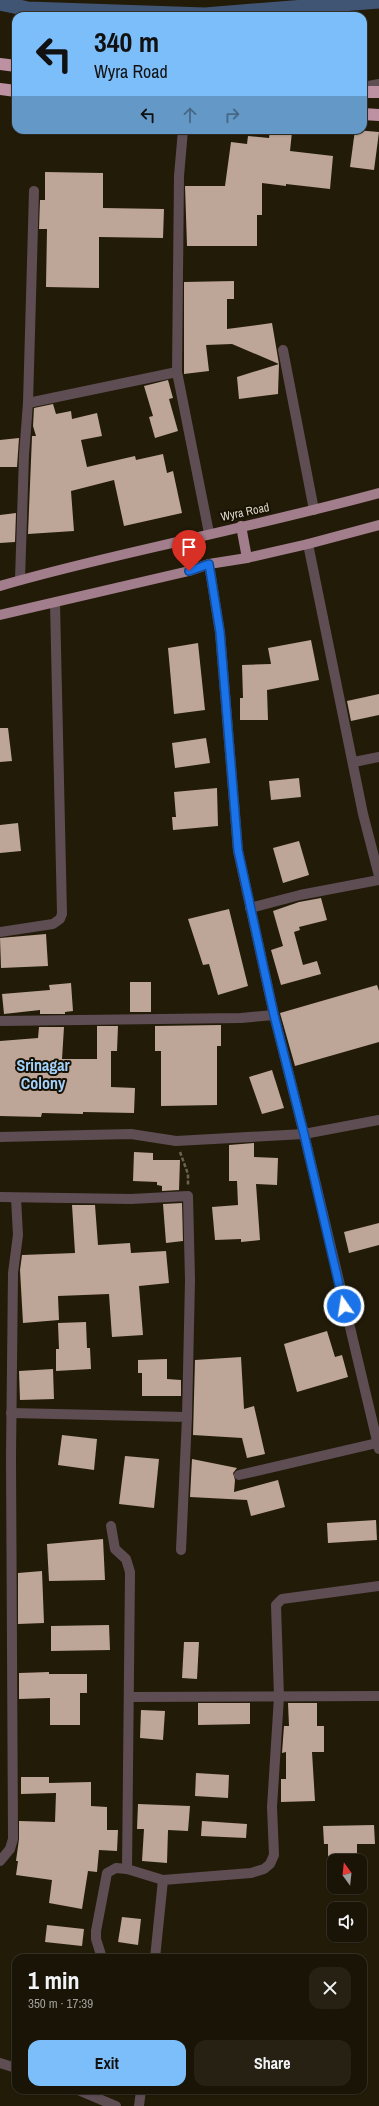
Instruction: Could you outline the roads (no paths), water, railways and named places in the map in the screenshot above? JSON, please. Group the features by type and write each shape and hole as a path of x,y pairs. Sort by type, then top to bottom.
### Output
{"highway":[{"path":"0,64 12,66"},
{"path":"0,89 12,90"},
{"path":"367,92 379,92"},
{"path":"367,114 379,115"}],"main road":[{"name":"Wyra Road","path":"0,586 209,533 314,510 379,493"},
{"path":"0,615 189,571 209,564 247,558 308,544 379,524"},
{"path":"241,526 247,558"}],"street":[{"path":"367,86 379,84"},
{"path":"183,134 179,176 177,372 209,533"},
{"path":"20,580 24,455 28,403 34,191"},
{"path":"283,350 314,510"},
{"path":"28,403 177,372"},
{"path":"308,544 354,762 363,814 379,876"},
{"path":"209,564 220,632 238,850 274,1015 304,1134 378,1446 239,1475"},
{"path":"0,932 54,924 60,919 62,914 55,603"},
{"path":"354,762 379,757"},
{"path":"250,908 300,895 379,880"},
{"path":"0,1021 241,1018 274,1015"},
{"path":"0,1137 131,1134 176,1141 304,1134 379,1120"},
{"path":"0,1197 131,1198 188,1196 190,1280 187,1417 181,1550"},
{"path":"0,1861 10,1849 13,1839 11,1413 13,1273 18,1235 16,1198"},
{"path":"11,1413 187,1417"},
{"path":"0,1456 11,1457"},
{"path":"111,1526 115,1549 126,1559 129,1564 130,1572 130,1697 127,1869"},
{"path":"101,1954 96,1939 96,1930 107,1873 116,1868 127,1869 163,1880 251,1873 264,1869 270,1864 274,1855 272,1807 279,1697 276,1605 282,1599 379,1586"},
{"path":"130,1697 379,1696"},
{"path":"155,1954 163,1880"},
{"path":"0,2063 12,2067"},
{"path":"88,2094 110,2105"},
{"path":"139,2106 140,2094"}],"waterway":[{"path":"242,12 379,1"},
{"path":"0,3 28,9 116,12"}],"district":[{"name":"Srinagar Colony","path":"43,1074"}]}
